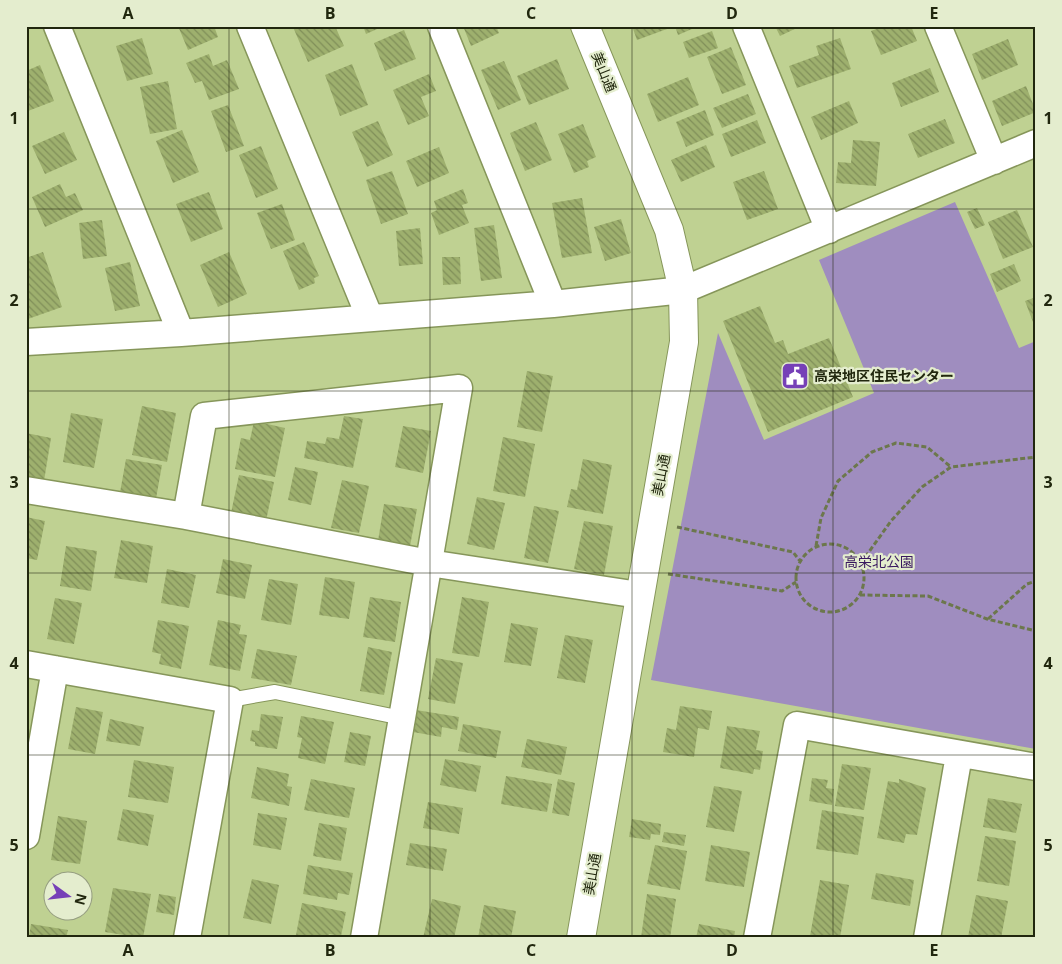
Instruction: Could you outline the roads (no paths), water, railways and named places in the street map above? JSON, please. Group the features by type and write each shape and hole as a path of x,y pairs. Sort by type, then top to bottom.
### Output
{"street":[{"path":"57,26 181,333"},
{"path":"250,26 370,318"},
{"path":"441,26 553,304"},
{"name":"美山通","path":"581,938 641,582 684,342 683,290 669,230 585,26"},
{"path":"746,26 829,230"},
{"path":"938,26 994,161"},
{"path":"26,342 181,333 553,304 683,290 1036,143"},
{"path":"186,516 204,416 459,388 364,938"},
{"path":"26,490 186,516 429,562 641,582"},
{"path":"26,664 230,700 187,938"},
{"path":"26,836 56,669"},
{"path":"758,938 797,726 1036,767"},
{"path":"927,938 959,755"}],"lane":[{"path":"230,700 275,692 402,718"}],"place":[{"name":"高栄地区住民センター","path":"795,376"}],"park label":[{"name":"高栄北公園","path":"879,562"}]}
